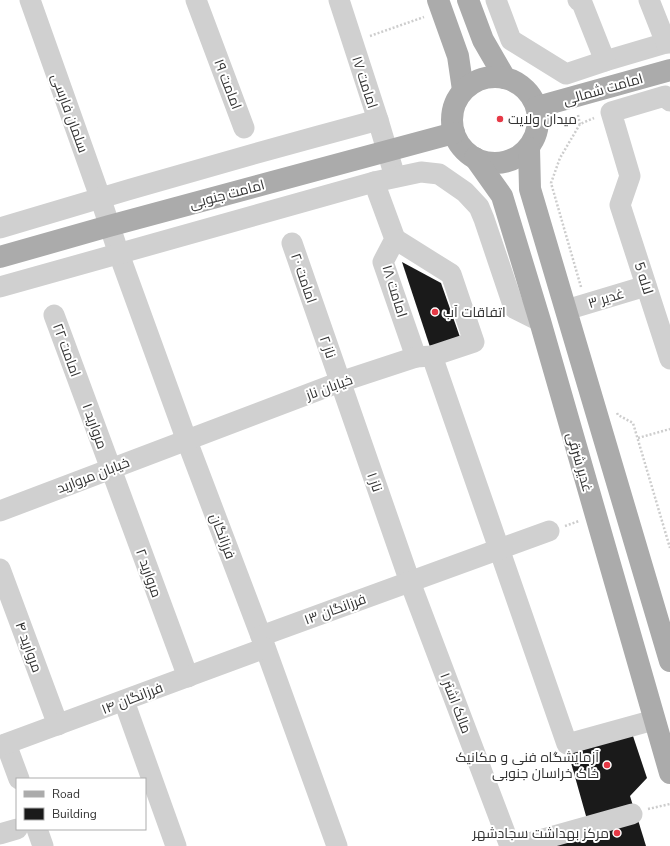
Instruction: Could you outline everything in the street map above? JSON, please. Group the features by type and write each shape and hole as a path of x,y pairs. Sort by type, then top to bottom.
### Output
{"main road":[{"path":"468,0 485,44 505,78"},
{"path":"440,5 458,56 463,90"},
{"name":"امامت شمالی","path":"537,107 670,70"},
{"path":"494,76 505,78 516,81 525,88 532,97 537,107 539,119 538,130 534,141 529,148 518,157 508,162 497,164 475,158 465,152 458,143 454,133 452,121 453,110 457,99 463,90 472,83 482,78 494,76"},
{"name":"امامت جنوبی","path":"0,257 454,133"},
{"name":"غدیر شرقی","path":"529,148 530,189 576,307 670,661"},
{"name":"غدیر شرقی","path":"475,158 502,196 540,321 670,773"}],"street":[{"name":"سلمان فارسی","path":"30,0 109,226"},
{"name":"امامت ۱۹","path":"196,0 244,128"},
{"name":"امامت ۱۷","path":"339,0 395,177"},
{"path":"496,0 511,40 566,74 668,43 649,0"},
{"path":"578,0 582,2 605,61"},
{"path":"611,112 665,96 670,101"},
{"name":"لاله 5","path":"611,112 630,176 620,204 669,356"},
{"path":"0,228 100,197 254,153 378,120"},
{"path":"0,287 374,182 421,172 439,174 465,192 479,207 514,308 540,321"},
{"path":"374,182 396,239"},
{"name":"فرزانگان","path":"109,226 337,846"},
{"name":"خیابان ناز","path":"187,441 340,382 474,342 451,274 396,239"},
{"name":"امامت ۱۸","path":"396,239 383,262 424,357 499,549 567,744 654,720"},
{"name":"امامت ۲۰","path":"292,243 316,313"},
{"name":"غدیر ۳","path":"576,307 646,286"},
{"name":"ناز ۲","path":"316,313 340,382"},
{"name":"امامت ۲۲","path":"54,315 80,384"},
{"name":"ناز ۱","path":"340,382 410,582"},
{"name":"مروارید ۱","path":"80,384 111,468"},
{"name":"خیابان مروارید","path":"0,511 111,468 187,441"},
{"name":"مروارید ۲","path":"111,468 188,677"},
{"name":"فرزانگان ۱۳","path":"263,642 410,582 549,531"},
{"name":"مروارید ۴","path":"0,569 58,725"},
{"name":"مالک اشتر ۱","path":"410,582 510,846"},
{"name":"فرزانگان ۱۴","path":"3,745 188,677 263,642"},
{"path":"124,701 176,846"},
{"path":"3,745 19,778"},
{"path":"518,846 632,814"},
{"path":"0,834 16,828"},
{"path":"37,830 44,846"}],"path":[{"path":"353,43 440,5"},
{"path":"576,307 551,183 560,158 580,124 611,112"},
{"path":"616,407 618,415 633,423 670,548"},
{"path":"638,438 670,428"},
{"path":"549,531 596,515"},
{"path":"632,814 670,804"}],"building":[{"name":"اتفاقات آب","path":"402,262 441,283 461,340 431,350"},
{"name":"آزمایشگاه فنی و مکانیک خاک خراسان جنوبی","path":"632,733 647,778 630,796 634,809 588,823 568,752"},
{"name":"مرکز بهداشت سجادشهر","path":"638,820 646,846 549,846"}],"place":[{"name":"میدان ولایت","path":"500,119"},
{"name":"اتفاقات آب","path":"435,312"},
{"name":"آزمایشگاه فنی و مکانیک خاک خراسان جنوبی","path":"607,765"},
{"name":"مرکز بهداشت سجادشهر","path":"617,833"}]}
